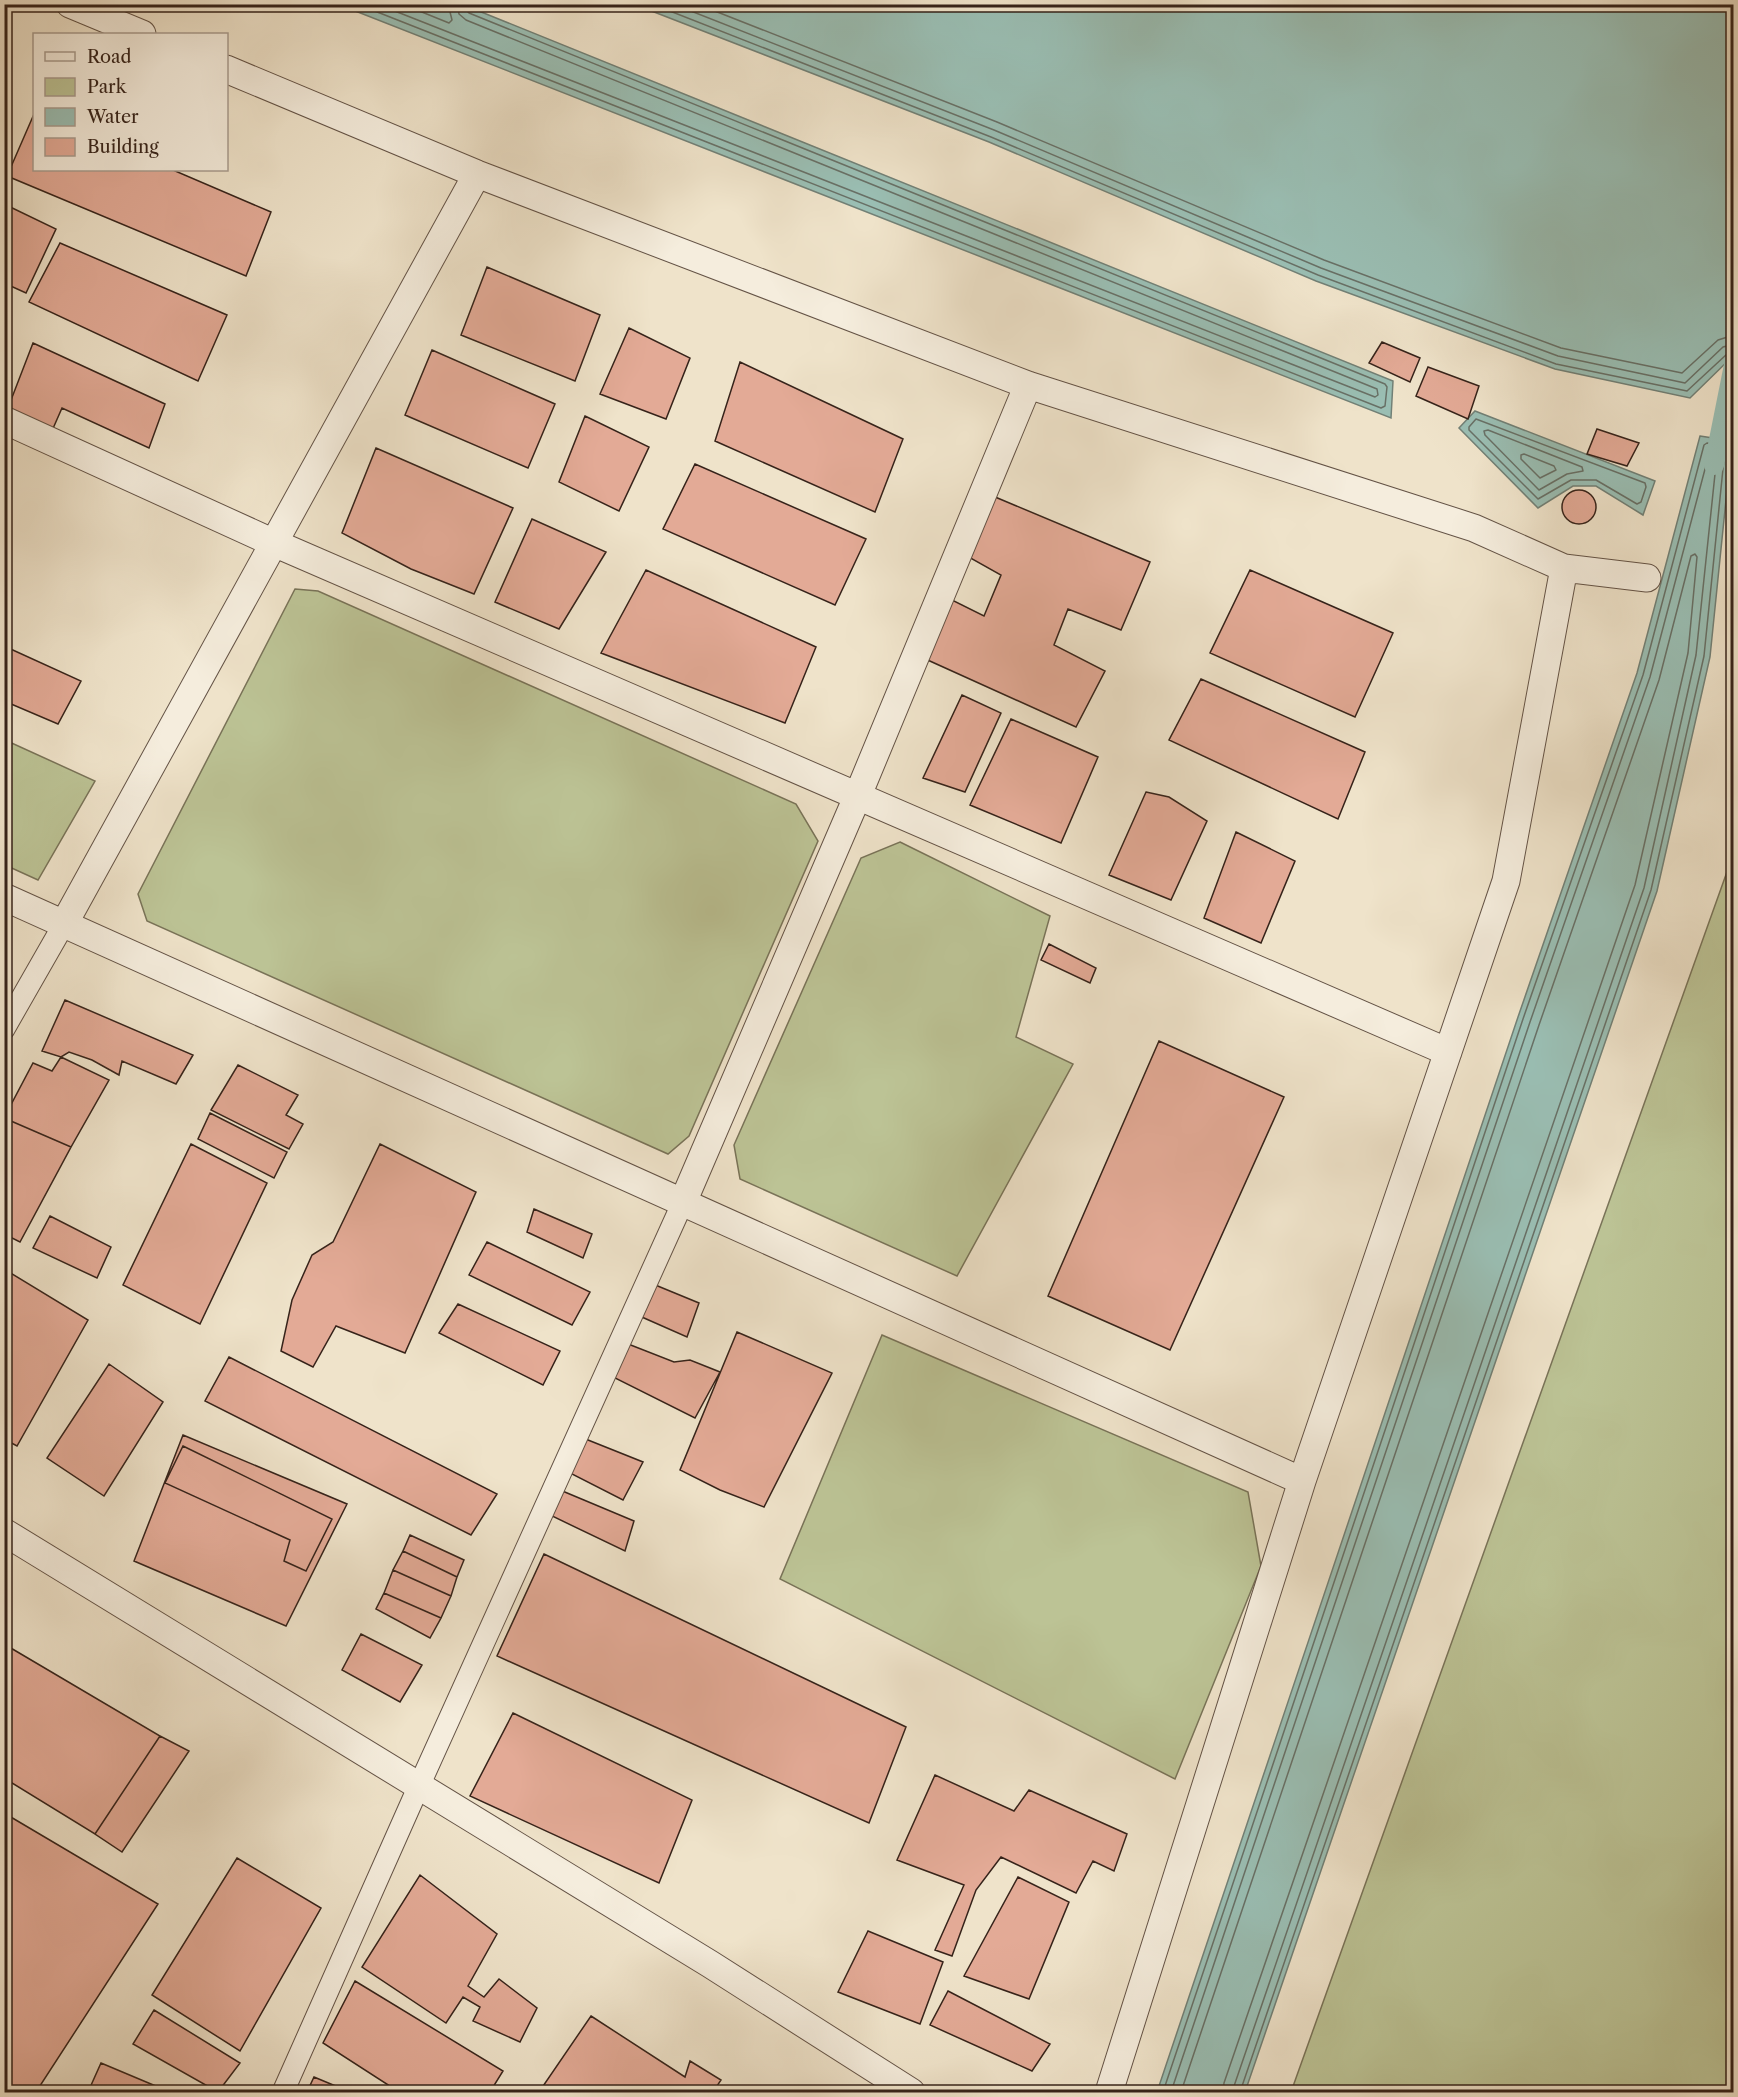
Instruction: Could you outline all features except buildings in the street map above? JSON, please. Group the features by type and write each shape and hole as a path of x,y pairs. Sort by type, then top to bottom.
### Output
{"street":[{"path":"70,4 140,33"},
{"path":"228,70 477,174 1028,385 1474,528 1564,568 1647,578"},
{"path":"4,1029 477,174"},
{"path":"283,2092 683,1202 858,795 1028,385"},
{"path":"4,420 274,543 1448,1052"},
{"path":"1109,2092 1302,1481 1506,880 1564,568"},
{"path":"4,897 1302,1481"},
{"path":"4,1532 710,1964 911,2092"}],"green space":[{"path":"295,589 318,591 796,804 818,841 689,1136 668,1154 147,921 138,894"},
{"path":"5,740 95,781 38,880 5,865"},
{"path":"900,842 1050,916 1016,1037 1073,1064 957,1276 740,1179 734,1145 861,858"},
{"path":"1733,855 1733,2092 1291,2092"},
{"path":"882,1335 1248,1492 1261,1566 1175,1779 780,1579"}],"water":[{"path":"340,5 464,5 1393,381 1391,418"},
{"path":"636,5 1733,5 1733,356 1690,398 1555,369 1316,281 989,142"},
{"path":"1475,411 1655,481 1643,515 1596,486 1573,486 1538,508 1459,428"},
{"path":"1700,436 1732,441 1710,657 1657,891 1245,2092 1157,2092 1518,1017 1637,673"}],"waterway":[{"path":"1714,465 1734,365"}]}
